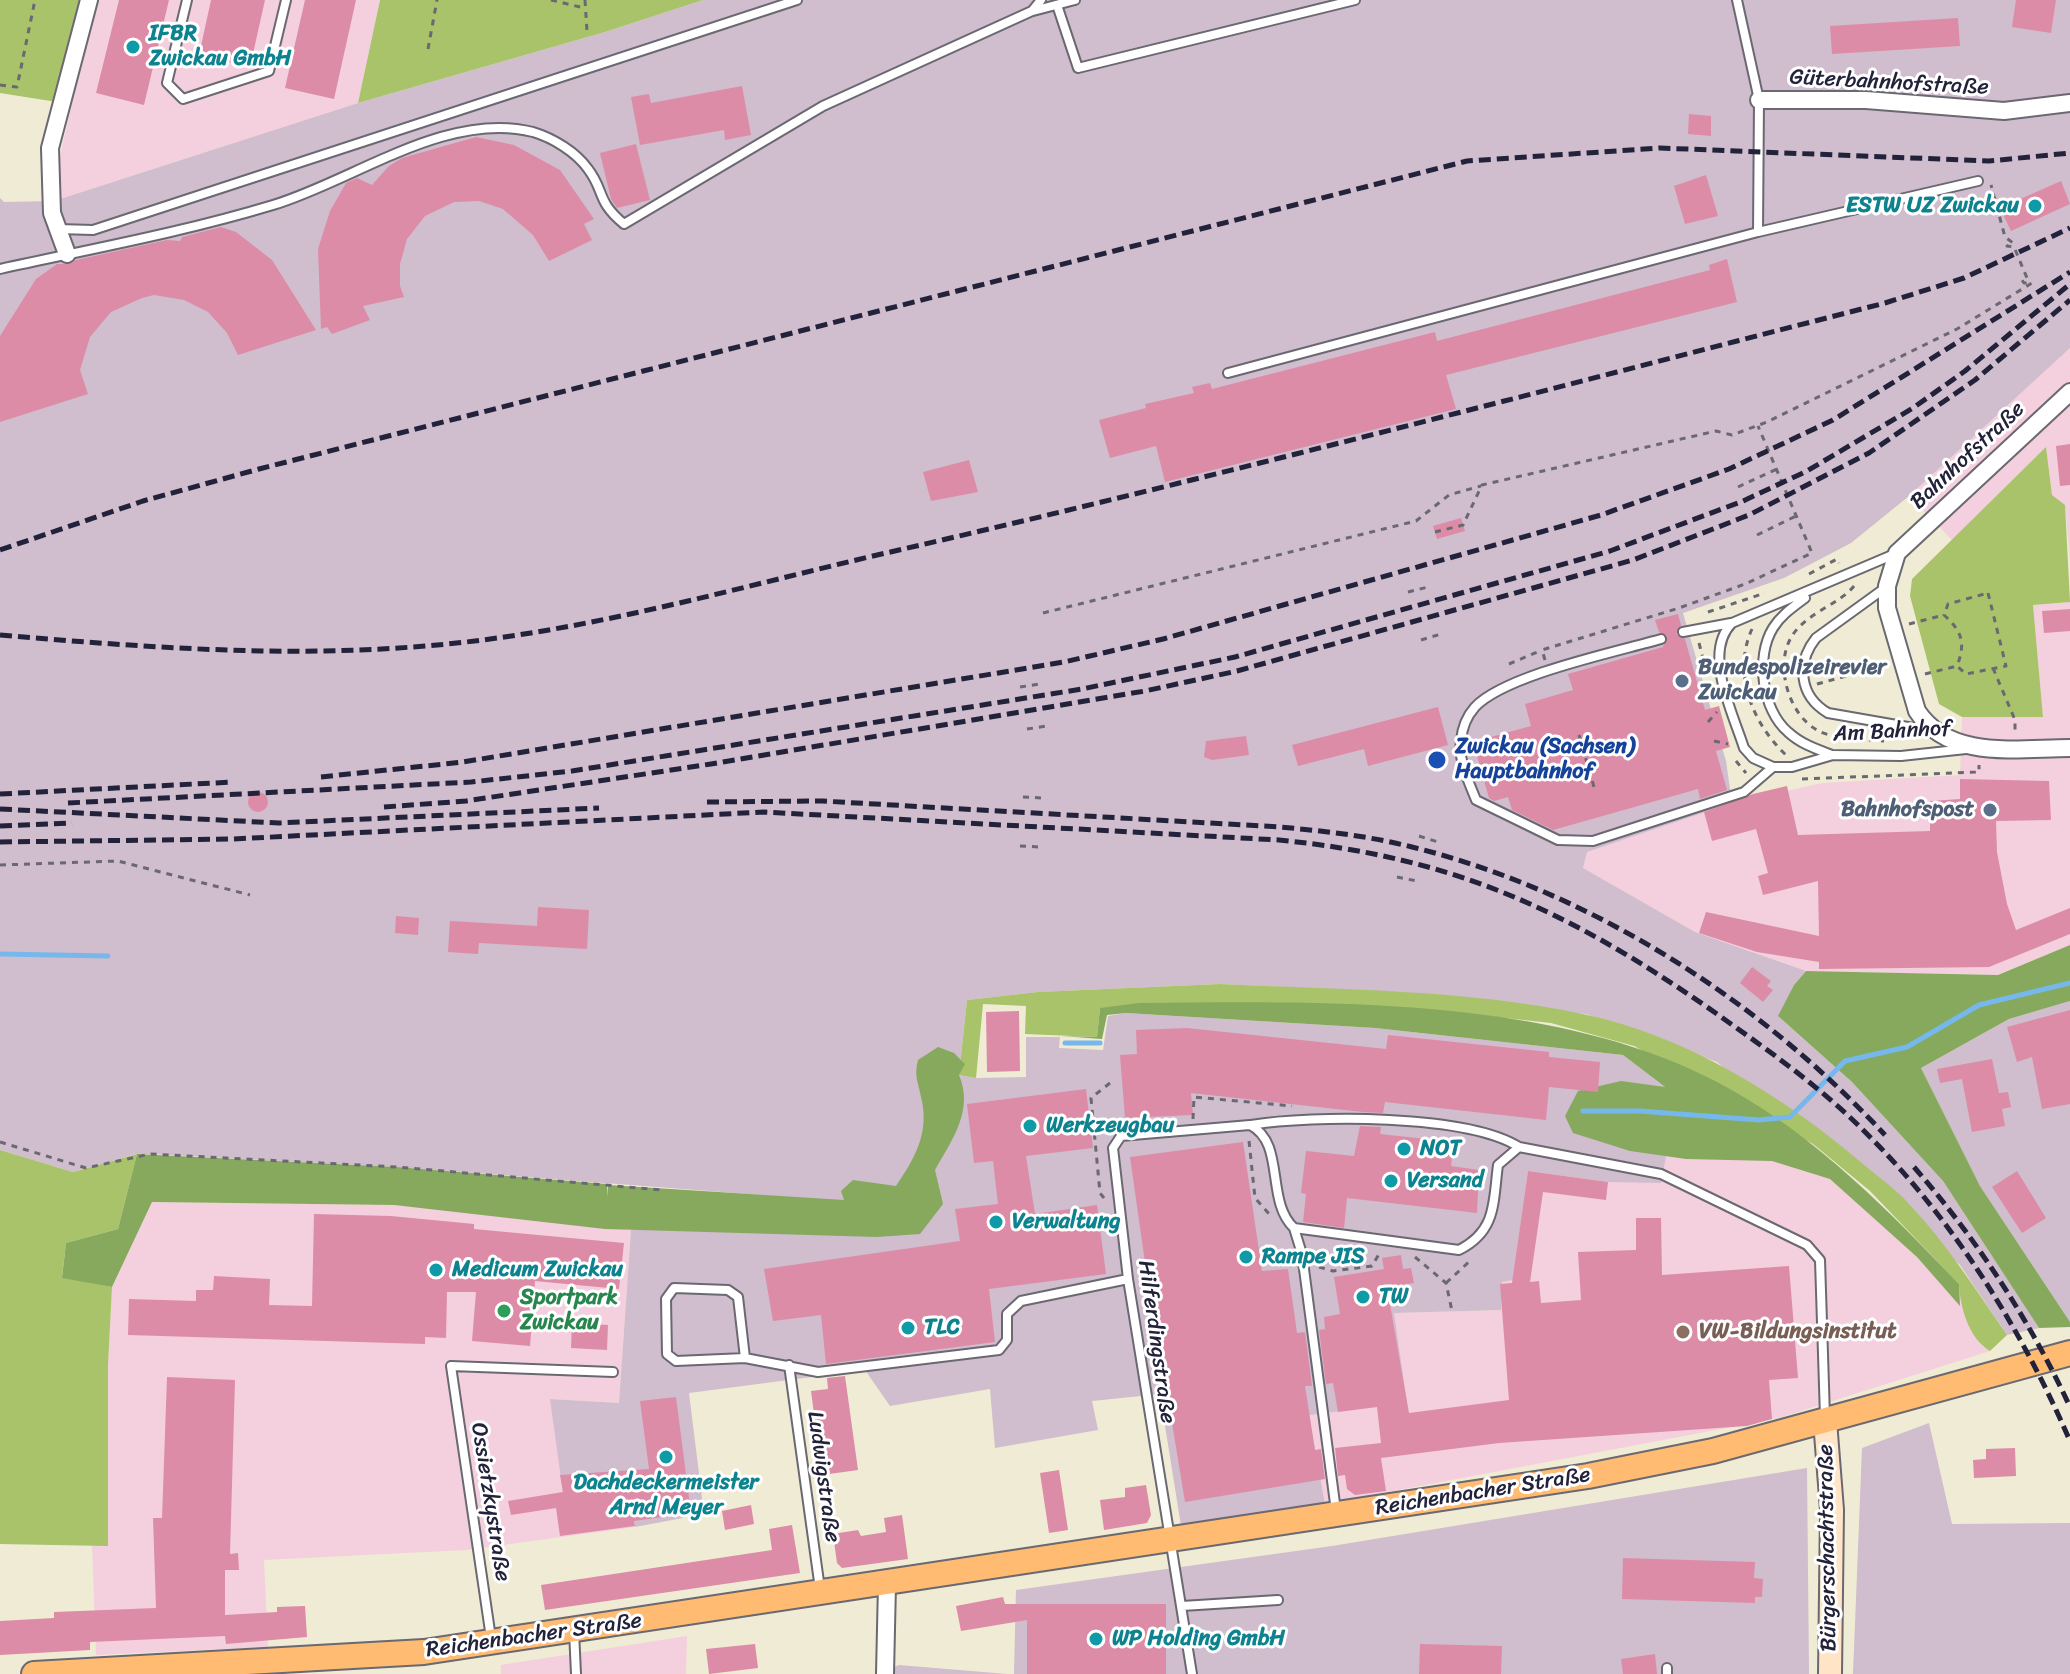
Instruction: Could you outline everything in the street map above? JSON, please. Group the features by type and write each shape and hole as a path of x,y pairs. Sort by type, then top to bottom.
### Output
{"main road":[{"name":"Reichenbacher Straße","path":"34,1674 318,1668 1336,1515 1653,1465 2070,1353"},
{"name":"Bürgerschachtstraße","path":"1825,1421 1832,1510 1830,1674"}],"street":[{"path":"67,254 52,213 50,148 89,0"},
{"name":"Güterbahnhofstraße","path":"1759,100 1866,100 2004,111 2070,103"},
{"name":"Bahnhofstraße","path":"1897,553 2070,392"},
{"name":"Am Bahnhof","path":"1897,553 1887,586 1887,608 1917,711 1935,732 1957,743 1980,749 2070,748"},
{"path":"885,1674 887,1584"}],"lane":[{"path":"187,0 167,83 183,99 269,71 286,0"},
{"path":"58,229 93,230 797,0"},
{"path":"1032,11 1041,0"},
{"path":"0,269 275,205 442,137 490,128 534,132 568,149 589,170 606,209 624,224 823,106 1032,11 1075,0"},
{"path":"1057,5 1078,68 1355,0"},
{"name":"Güterbahnhofstraße","path":"1737,0 1759,100"},
{"path":"1758,232 1759,100"},
{"path":"1228,373 1758,232 1978,181"},
{"path":"1683,632 1732,623 1811,593 1897,553"},
{"path":"1887,586 1816,638 1804,660 1805,688 1816,705 1828,713 1935,732"},
{"path":"1811,593 1784,614 1772,630 1764,653 1768,698 1787,732 1805,745 1833,755"},
{"path":"1661,639 1506,687 1477,705 1466,720 1460,742 1462,761 1476,800 1529,829 1558,840 1593,841 1744,792 1773,767 1753,758 1744,748 1732,708 1718,646 1722,633 1732,623"},
{"name":"Am Bahnhof","path":"1773,767 1792,767 1833,755 1901,756 1980,749"},
{"path":"1250,1125 1322,1116 1479,1130 1501,1136 1519,1147 1661,1174 1807,1245 1820,1260 1825,1421"},
{"path":"1250,1125 1261,1130 1268,1146 1279,1207 1284,1219 1294,1228 1302,1254 1336,1515"},
{"name":"Hilferdingstraße","path":"1192,1674 1128,1279 1113,1148 1121,1136 1250,1125"},
{"path":"1294,1228 1459,1250 1477,1241 1490,1223 1498,1165 1519,1147"},
{"path":"745,1358 738,1297 728,1290 674,1288 666,1299 667,1354 676,1361 745,1358 818,1372 999,1350 1007,1340 1007,1314 1021,1301 1128,1279"},
{"name":"Ludwigstraße","path":"789,1365 821,1593"},
{"name":"Ossietzkystraße","path":"492,1643 451,1366 613,1372"},
{"path":"1182,1606 1278,1600"},
{"path":"574,1631 576,1674"}],"path":[{"path":"0,85 17,87 35,0"},
{"path":"428,49 437,0"},
{"path":"551,0 584,8"},
{"path":"585,0 587,31"},
{"path":"1043,613 1416,521 1449,495 1482,485 1716,431 1732,435 1758,426 1957,329 2032,283 2024,283 2022,280 2027,278 2014,247 2007,246 2013,243 2005,237 1989,177 1978,181"},
{"path":"1509,664 1542,650 1692,604 1812,553 1758,426"},
{"path":"1738,487 1777,469"},
{"path":"1435,532 1463,525 1482,485"},
{"path":"1757,535 1796,516"},
{"path":"1408,592 1428,587"},
{"path":"1854,588 1802,624 1791,637 1785,653 1788,692 1801,717 1818,731 1887,741"},
{"path":"1944,615 1948,604 1988,593 2006,666 1966,674 1957,666"},
{"path":"1930,618 1944,615"},
{"path":"1944,615 1959,628 1964,648 1957,666"},
{"path":"1421,640 1441,634"},
{"path":"1542,650 1549,672"},
{"path":"1942,669 1957,666"},
{"path":"1993,668 2015,720 2015,748"},
{"path":"1020,687 1040,684"},
{"path":"1708,722 1719,711"},
{"path":"1027,729 1047,726"},
{"path":"1579,735 1592,770 1594,787"},
{"path":"1714,741 1728,744"},
{"path":"1023,797 1043,798"},
{"path":"1419,836 1438,842"},
{"path":"1020,846 1040,847"},
{"path":"0,865 118,861 250,895"},
{"path":"1397,877 1417,881"},
{"path":"1193,1119 1194,1097 1296,1106"},
{"path":"1093,1121 1138,1120"},
{"path":"0,1142 86,1168 137,1154 150,1154 397,1167 662,1190"},
{"path":"1446,1283 1475,1256"}],"shaded area":[{"path":"96,0 380,0 358,103 54,201 61,151"},
{"path":"703,0 2070,0 2070,348 1909,496 1851,543 1784,578 1683,613 1726,761 1732,803 1587,852 1583,868 1695,932 1806,971 1794,985 1779,1017 1852,1082 1943,1181 2039,1328 2007,1335 1960,1265 1717,1062 1586,1014 1383,992 1220,984 1038,992 967,1000 959,1075 976,1078 1026,1077 1026,1037 1060,1037 1059,1048 1103,1050 1108,1016 1126,1013 1375,1028 1623,1055 1666,1088 1671,1129 1661,1183 1608,1182 1528,1171 1513,1280 1502,1282 1501,1310 1394,1313 1407,1403 1309,1415 1325,1504 1181,1526 1160,1394 1092,1401 1098,1430 995,1448 990,1389 890,1406 865,1370 689,1393 704,1514 635,1527 628,1485 563,1493 550,1399 619,1403 631,1230 918,1200 826,1200 397,1167 150,1154 136,1154 73,1172 0,1150 0,198 4,202 54,201 358,103 605,32"},
{"path":"2070,348 2070,559 2065,506 2052,495 2046,448 1952,540 1909,496"},
{"path":"2070,602 2070,945 1998,975 1806,971 1695,932 1583,868 1587,852 1732,803 1822,783 1960,775 1962,717 2043,717 2033,605"},
{"path":"2070,1001 2070,1322 1980,1186 1921,1068 2009,1019"},
{"path":"1671,1129 1813,1144 1959,1284 1982,1346 1990,1351 1779,1418 1325,1504 1309,1414 1337,1409 1393,1313 1501,1310 1502,1281 1513,1279 1528,1171 1608,1182"},
{"path":"152,1202 394,1205 631,1230 619,1403 551,1399 628,1485 635,1527 466,1550 264,1560 268,1647 96,1655 92,1544 108,1545 108,1365 112,1287"},
{"path":"1929,1423 1952,1524 2070,1523 2070,1674 1853,1674 1862,1448"},
{"path":"1807,1468 1809,1674 1014,1674 1016,1590 1332,1546"},
{"path":"687,1636 686,1674 501,1674 501,1665"},
{"path":"899,1665 1007,1674 875,1674"}],"green space":[{"path":"0,0 83,0 57,102 0,93"},
{"path":"380,0 703,0 605,32 358,103"},
{"path":"2046,447 2052,495 2065,505 2070,602 2033,605 2043,717 1962,717 1939,704 1910,596 1912,579"},
{"path":"2070,945 2070,1001 2009,1019 1921,1068 1980,1186 2070,1322 2070,1327 2039,1328 1943,1181 1852,1082 1778,1016 1794,985 1806,971 1998,975"},
{"path":"1220,984 1447,995 1538,1006 1621,1024 1696,1053 1801,1115 1898,1193 1949,1251 2007,1335 1990,1351 1983,1346 1967,1322 1959,1284 1870,1191 1813,1144 1634,1046 1551,1023 1321,1004 1100,1008 1097,1037 1025,1034 1026,1006 983,1004 976,1078 959,1075 967,1000 1038,992"},
{"path":"1287,1002 1442,1010 1520,1020 1594,1036 1665,1058 1730,1089 1823,1153 1879,1203 1959,1284 1960,1306 1917,1257 1830,1179 1772,1161 1686,1159 1630,1151 1573,1133 1565,1116 1578,1091 1621,1081 1665,1087 1623,1055 1375,1028 1126,1013 1107,1015 1102,1039 1061,1036 1097,1037 1100,1008 1139,1003"},
{"path":"938,1047 954,1053 965,1064 959,1075 964,1100 959,1124 935,1170 943,1204 920,1234 877,1237 605,1229 394,1205 152,1202 112,1287 62,1278 66,1243 118,1229 137,1154 397,1167 607,1184 607,1197 608,1185 844,1200 841,1191 853,1180 896,1186 903,1176 915,1155 924,1122 916,1075 918,1060"},
{"path":"0,1150 73,1172 137,1154 118,1229 66,1243 62,1277 112,1287 108,1365 108,1546 0,1544"}],"building":[{"name":"IFBR Zwickau GmbH","path":"119,0 169,0 144,105 96,93"},
{"path":"211,0 265,0 250,67 199,55"},
{"path":"305,0 356,0 334,99 285,88"},
{"path":"2016,0 2056,0 2051,33 2012,27"},
{"path":"1958,18 1960,46 1832,54 1830,26"},
{"path":"742,86 751,135 725,140 724,130 640,145 631,97 649,94 651,103"},
{"path":"1689,114 1711,116 1711,136 1688,134"},
{"path":"476,137 514,145 560,170 594,219 584,224 592,240 549,261 533,235 503,209 479,201 454,202 425,216 407,239 400,264 400,286 404,297 363,306 370,320 332,334 327,327 321,329 318,249 330,211 346,183 357,178 372,185 389,166 402,158"},
{"path":"636,144 650,200 617,208 611,199 600,153"},
{"path":"1706,175 1718,216 1685,224 1674,186"},
{"name":"ESTW UZ Zwickau","path":"2061,181 2070,204 2011,231 2000,208"},
{"path":"221,227 236,232 272,260 316,330 238,355 227,333 208,312 184,300 154,295 142,298 111,312 90,337 80,370 88,394 0,422 0,336 36,279 57,264 70,264 76,260 167,240 180,241 182,237"},
{"path":"1727,259 1737,302 1446,375 1456,409 1165,482 1156,446 1110,458 1099,420 1146,408 1145,404 1194,393 1192,387 1210,383 1212,389 1435,332 1437,341 1710,270 1709,265"},
{"path":"2070,444 2070,485 2060,486 2056,446"},
{"path":"969,460 978,492 931,501 923,472"},
{"path":"1461,518 1465,531 1437,539 1433,526"},
{"path":"2070,609 2070,631 2044,633 2042,611"},
{"path":"1678,614 1681,625 1676,634 1685,639 1705,710 1719,706 1730,747 1716,751 1727,790 1700,799 1698,789 1553,830 1512,810 1508,797 1494,801 1489,798 1473,742 1531,726 1525,704 1573,690 1568,674 1663,647 1667,636 1659,632 1655,620"},
{"path":"1438,707 1448,745 1368,766 1364,749 1298,766 1292,745"},
{"path":"1246,736 1249,755 1212,760 1204,757 1206,741"},
{"path":"1960,779 2049,781 2051,820 1996,821 1997,852 2007,904 2016,930 2070,908 2070,934 1989,967 1819,969 1819,962 1757,952 1699,933 1706,912 1819,936 1818,881 1763,895 1758,876 1768,873 1756,829 1712,841 1704,812 1753,794 1787,786 1798,835 1930,831 1930,801 1960,799"},
{"path":"258,792 265,795 268,802 265,809 258,812 251,809 248,802 251,795"},
{"path":"538,907 589,910 587,949 479,943 478,954 448,952 450,921 537,926"},
{"path":"396,916 419,918 418,935 395,933"},
{"path":"1752,967 1771,981 1767,986 1773,990 1763,1002 1740,983"},
{"path":"2070,1010 2070,1104 2042,1109 2032,1057 2017,1062 2007,1027"},
{"path":"1019,1011 1020,1071 987,1072 986,1012"},
{"path":"1187,1028 1386,1049 1388,1035 1549,1052 1549,1057 1600,1062 1598,1092 1549,1087 1546,1120 1385,1102 1383,1113 1363,1112 1191,1093 1193,1115 1125,1118 1120,1055 1137,1054 1136,1030"},
{"path":"1992,1059 1999,1093 2008,1092 2011,1107 2002,1109 2005,1126 1972,1132 1962,1079 1940,1083 1937,1069"},
{"path":"1086,1089 1093,1148 1026,1156 1035,1214 1097,1205 1106,1274 989,1289 995,1342 826,1364 821,1315 773,1321 764,1269 960,1241 955,1209 998,1204 993,1161 974,1163 967,1104"},
{"name":"Versand","path":"1360,1126 1381,1127 1380,1134 1454,1142 1451,1166 1479,1170 1477,1213 1347,1198 1344,1228 1303,1222 1306,1194 1301,1193 1306,1151 1354,1156"},
{"path":"1243,1142 1262,1271 1288,1269 1297,1333 1305,1332 1312,1386 1305,1386 1315,1450 1321,1449 1325,1479 1185,1502 1163,1368 1160,1368 1130,1157"},
{"path":"1528,1171 1608,1182 1606,1200 1543,1192 1530,1282 1539,1281 1541,1303 1581,1300 1578,1252 1636,1250 1636,1218 1661,1218 1662,1275 1789,1266 1798,1378 1769,1380 1772,1419 1747,1426 1499,1443 1381,1458 1386,1491 1355,1495 1347,1489 1345,1475 1338,1476 1335,1448 1381,1443 1377,1407 1338,1412 1333,1383 1326,1384 1319,1330 1325,1329 1324,1317 1340,1314 1334,1277 1384,1269 1382,1258 1401,1255 1403,1269 1411,1268 1414,1283 1387,1287 1409,1413 1509,1400 1500,1284 1512,1283"},
{"path":"2017,1171 2046,1218 2022,1233 1992,1187"},
{"path":"314,1214 391,1216 474,1224 474,1229 624,1243 619,1289 535,1281 530,1346 472,1341 476,1292 447,1292 446,1338 425,1337 425,1344 128,1335 129,1299 196,1301 196,1290 213,1290 214,1276 270,1279 269,1305 312,1306"},
{"path":"572,1323 608,1325 607,1350 571,1348"},
{"path":"845,1376 858,1470 822,1475 811,1391 828,1389 827,1378"},
{"path":"167,1377 235,1380 230,1554 238,1553 239,1570 225,1570 225,1615 277,1612 277,1607 305,1606 307,1637 226,1644 225,1636 90,1642 90,1650 0,1655 0,1621 54,1618 54,1612 156,1608 153,1518 162,1518"},
{"path":"676,1397 691,1513 634,1521 635,1526 560,1536 556,1508 511,1515 508,1501 563,1492 560,1475 649,1469 640,1401"},
{"path":"2015,1448 2016,1476 1974,1478 1973,1460 1986,1459 1986,1449"},
{"path":"1059,1470 1068,1530 1049,1533 1040,1473"},
{"path":"1146,1485 1151,1515 1147,1523 1104,1530 1100,1500 1125,1497 1125,1488"},
{"path":"751,1505 754,1524 725,1530 722,1511"},
{"path":"902,1515 908,1559 842,1568 837,1563 833,1534 858,1530 861,1536 886,1532 884,1518"},
{"path":"792,1525 800,1573 545,1610 541,1585 772,1550 769,1529"},
{"path":"1623,1558 1755,1562 1754,1578 1763,1579 1762,1597 1755,1597 1755,1603 1622,1599"},
{"name":"WP Holding GmbH","path":"1003,1597 1005,1604 1166,1604 1166,1674 1027,1674 1027,1620 961,1631 956,1606"},
{"path":"755,1644 758,1668 709,1674 706,1649"},
{"path":"1420,1644 1502,1646 1501,1674 1419,1674"},
{"path":"1655,1654 1657,1674 1623,1674 1621,1659"}],"waterway":[{"path":"0,954 108,956"},
{"path":"1583,1111 1640,1111 1759,1120 1790,1117 1845,1061 1907,1047 1979,1005 2070,983"},
{"path":"1065,1043 1100,1043"}],"railway":[{"path":"0,550 143,501 259,469 1467,161 1660,148 1989,161 2070,153"},
{"path":"0,635 159,647 319,651 425,646 545,631 722,593 1146,491 1885,303 1964,278 2070,228"},
{"path":"321,777 463,762 1064,662 1163,639 1601,515 1729,469 1833,420 2070,272"},
{"path":"68,803 471,782 572,771 1082,689 1235,657 1610,551 1743,501 1807,471 1913,408 1965,371 2070,284"},
{"path":"384,807 466,801 711,764 1145,691 1237,671 1633,560 1749,515 1869,453 1975,380 2070,300"},
{"path":"0,794 233,782"},
{"path":"707,802 822,801 1280,827 1346,834 1412,847 1544,892 1607,922 1669,957 1784,1040 1885,1135"},
{"path":"0,809 279,823 599,808"},
{"path":"0,842 233,839 764,812 1279,840 1399,859 1453,874 1555,916 1655,972 1772,1053 1853,1120 1932,1207 1985,1281 2031,1360 2070,1441"},
{"path":"0,826 72,823"},
{"path":"1914,1167 1959,1222 2001,1282 2038,1344 2070,1407"}],"place":[{"name":"IFBR Zwickau GmbH","path":"133,47"},
{"name":"ESTW UZ Zwickau","path":"2035,206"},
{"name":"Bundespolizeirevier Zwickau","path":"1682,681"},
{"name":"Zwickau (Sachsen) Hauptbahnhof","path":"1437,760"},
{"name":"Bahnhofspost","path":"1990,810"},
{"name":"Werkzeugbau","path":"1030,1126"},
{"name":"NOT","path":"1404,1149"},
{"name":"Versand","path":"1391,1181"},
{"name":"Verwaltung","path":"996,1222"},
{"name":"Rampe JIS","path":"1246,1257"},
{"name":"Medicum Zwickau","path":"436,1270"},
{"name":"TW","path":"1363,1297"},
{"name":"Sportpark Zwickau","path":"504,1311"},
{"name":"TLC","path":"908,1328"},
{"name":"VW-Bildungsinstitut","path":"1683,1332"},
{"name":"Dachdeckermeister Arnd Meyer","path":"666,1457"},
{"name":"WP Holding GmbH","path":"1096,1639"}]}
